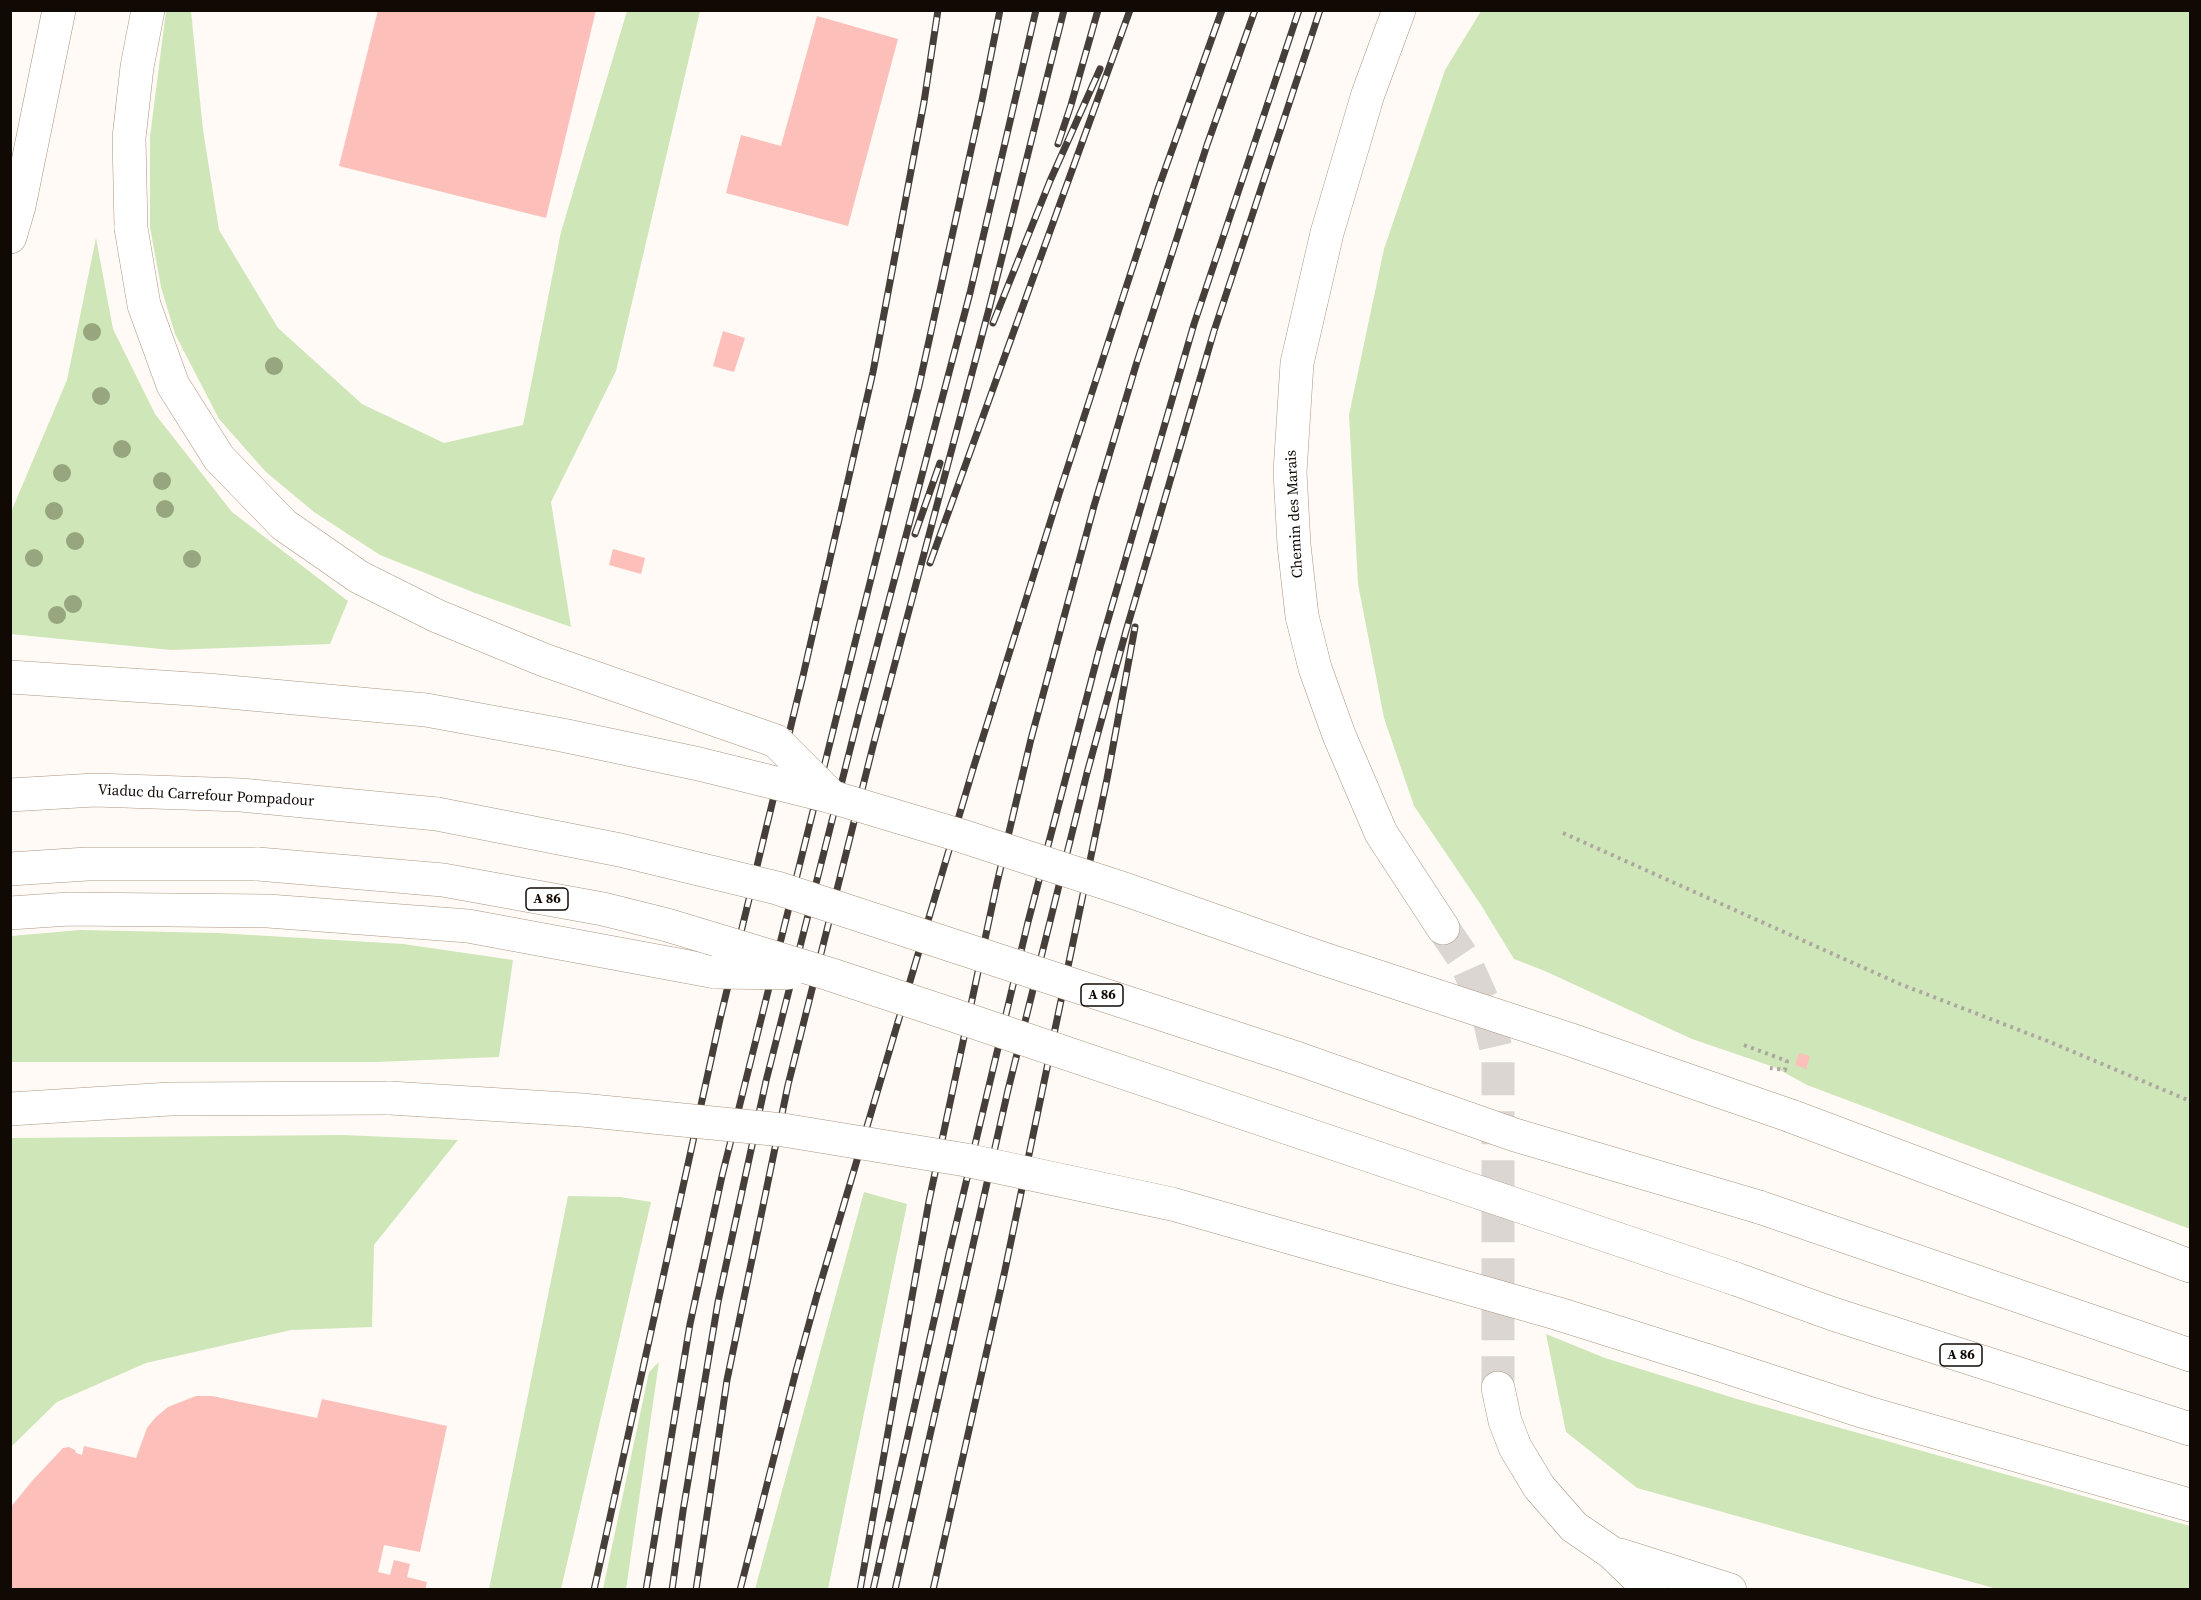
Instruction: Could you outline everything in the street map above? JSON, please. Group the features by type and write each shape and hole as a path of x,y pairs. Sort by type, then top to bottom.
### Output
{"main road":[{"path":"10,237 19,207 59,10"},
{"path":"148,10 137,67 129,138 131,228 144,305 173,385 219,458 284,525 359,577 437,616 544,660 776,741 832,797"},
{"name":"Chemin des Marais","path":"1399,10 1368,94 1324,244 1297,363 1290,472 1294,545 1302,615 1315,668 1339,735 1381,833 1443,928"},
{"path":"10,677 207,690 426,710 562,735 699,764 832,797 962,836 1127,890 1318,957 1791,1116 2190,1266"},
{"name":"Viaduc du Carrefour Pompadour","path":"10,795 95,789 241,795 437,814 620,850 777,888 1296,1058 1515,1135 1759,1207 2190,1355"},
{"name":"A 86","path":"10,869 87,864 258,864 443,880 603,909 829,974 1733,1278 1833,1314 2190,1430"},
{"path":"10,913 69,909 268,911 468,926 716,972 829,974"},
{"path":"10,1109 170,1099 390,1098 582,1110 783,1130 966,1160 1172,1204 1559,1314 1865,1412 2190,1505"},
{"path":"1498,1388 1505,1421 1515,1447 1539,1487 1574,1527 1612,1553 1652,1590"},
{"path":"1612,1553 1730,1590"}],"path":[{"path":"1563,833 1900,984 2050,1042 2190,1101"}],"green space":[{"path":"166,11 191,11 203,130 219,230 278,328 362,404 444,443 523,425 561,232 627,11 700,11 616,371 551,502 571,627 475,593 380,555 314,512 266,472 219,419 175,334 161,287 150,227 150,137"},
{"path":"1481,11 2190,11 2190,1229 1807,1085 1774,1067 1692,1039 1514,959 1481,905 1414,806 1384,718 1358,584 1349,415 1384,249 1445,70"},
{"path":"96,238 113,329 155,414 232,512 348,601 330,644 171,650 11,634 11,512 67,380"},
{"path":"80,930 218,933 403,944 513,960 499,1057 377,1062 11,1062 11,936"},
{"path":"343,1135 458,1140 374,1245 372,1327 291,1330 146,1363 57,1402 11,1447 11,1138"},
{"path":"864,1192 907,1204 828,1589 755,1589"},
{"path":"568,1196 620,1197 651,1202 561,1589 489,1589"},
{"path":"1546,1334 1605,1358 1737,1399 2190,1526 2190,1589 1997,1589 1637,1488 1566,1432"},
{"path":"659,1362 626,1589 603,1589 649,1372"}],"building":[{"path":"378,10 596,10 546,218 339,166"},
{"path":"817,16 898,39 848,226 726,193 741,135 781,146"},
{"path":"723,331 745,338 734,372 713,366"},
{"path":"613,549 645,558 641,574 609,565"},
{"path":"1799,1053 1810,1056 1806,1069 1795,1065"},
{"path":"196,1396 212,1396 317,1418 322,1399 447,1426 420,1552 384,1545 378,1572 390,1575 394,1560 410,1564 407,1577 427,1582 425,1590 10,1590 10,1508 63,1448 69,1447 82,1455 84,1446 136,1458 147,1428 155,1418 168,1407"}],"tunnel":[{"path":"1443,928 1464,959 1487,1010 1498,1058 1498,1388"}],"railway":[{"path":"594,1590 720,1019 803,676 873,372 924,102 938,10"},
{"path":"646,1590 690,1324 722,1176 919,386 1000,10"},
{"path":"672,1590 718,1302 766,1081 860,710 970,293 1036,10"},
{"path":"696,1590 727,1380 788,1085 873,746 989,309 1064,10"},
{"path":"1058,144 1098,10"},
{"path":"930,563 1130,10"},
{"path":"740,1590 817,1295 973,769 1158,189 1222,10"},
{"path":"860,1590 929,1201 997,883 1031,739 1094,506 1136,365 1207,145 1255,10"},
{"path":"873,1590 949,1254 1028,922 1100,647 1194,324 1299,10"},
{"path":"895,1590 1008,1090 1087,773 1214,331 1320,10"},
{"path":"993,323 1050,181 1100,69"},
{"path":"915,534 940,463"},
{"path":"933,1590 1005,1270 1107,779 1135,627"}]}
